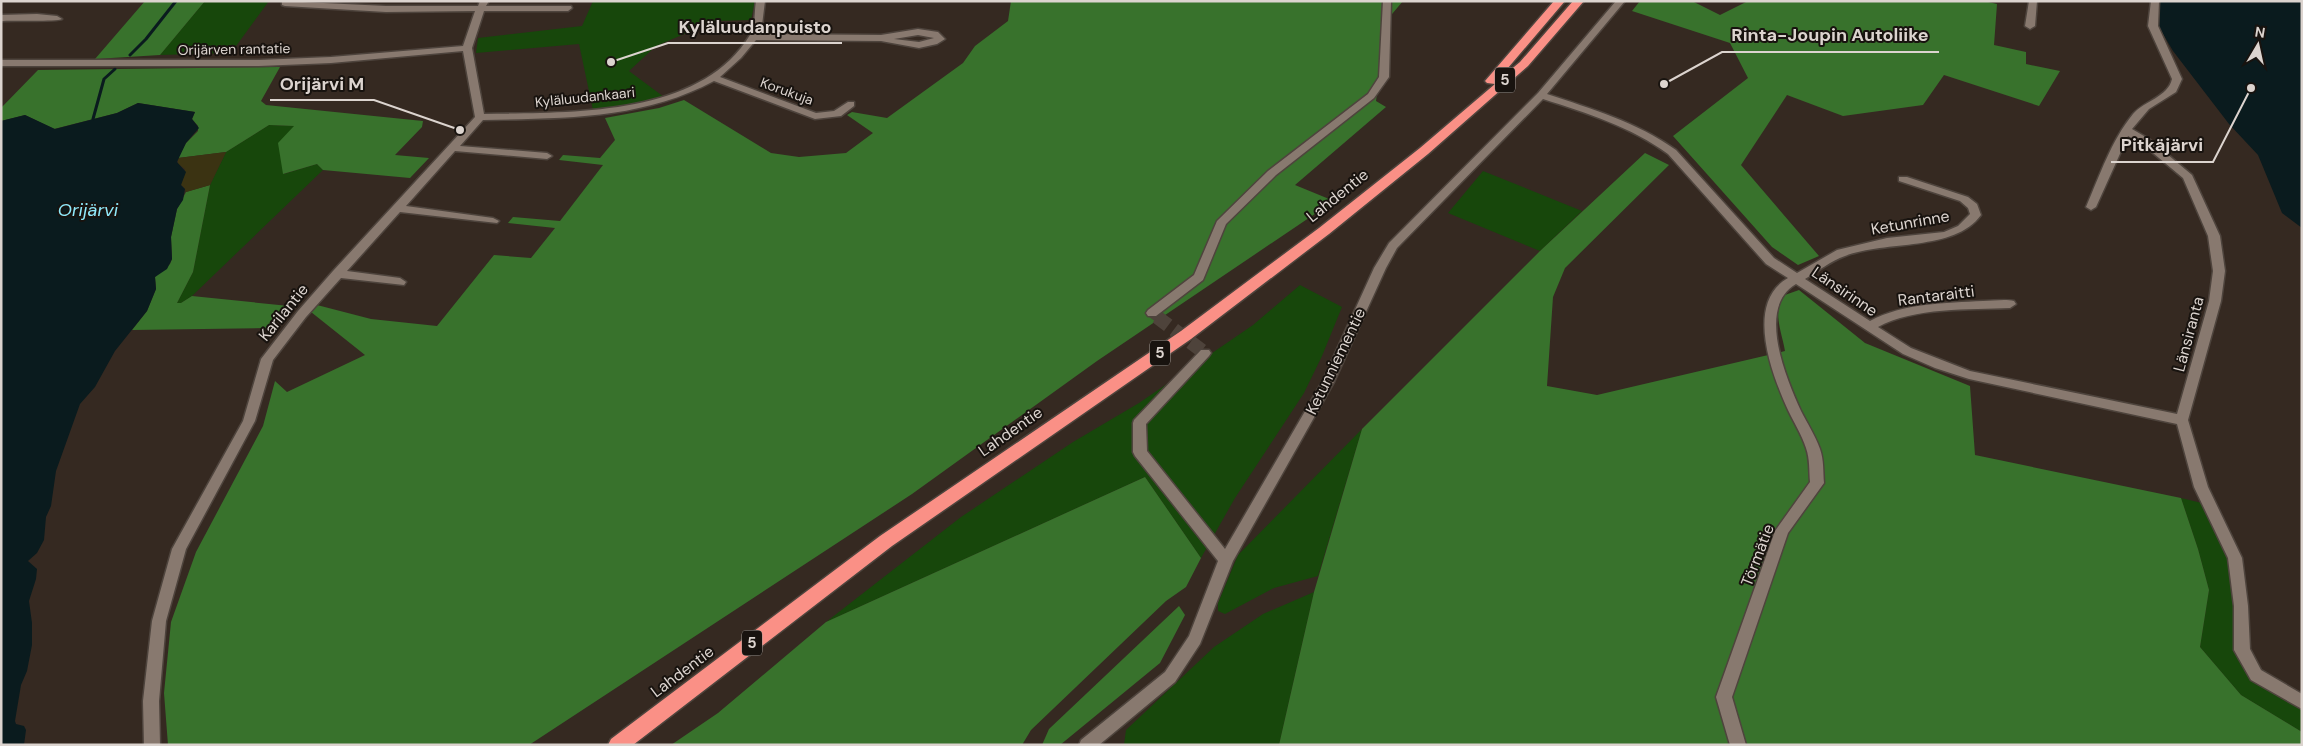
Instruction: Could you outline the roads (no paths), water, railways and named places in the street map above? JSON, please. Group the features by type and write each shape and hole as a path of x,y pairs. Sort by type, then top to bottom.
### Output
{"highway":[{"name":"Lahdentie","path":"1424,151 1510,60 1560,1"},
{"name":"Lahdentie","path":"618,745 886,541 1186,335 1324,232 1424,151 1524,64 1579,1"}],"street":[{"name":"Kyläluudankaari","path":"480,116 534,116 617,110 647,104 682,93 713,77 732,62 757,28 760,1"},
{"path":"1152,313 1199,277 1221,223 1272,173 1371,96 1384,77 1387,1"},
{"name":"Ketunniementie","path":"1086,745 1170,676 1195,639 1226,560 1328,382 1380,268 1393,246 1434,202 1541,95 1621,1"},
{"path":"2030,26 2032,1"},
{"path":"2091,207 2126,130 2142,109 2173,91 2177,85 2177,78 2153,26 2154,1"},
{"path":"285,3 386,9 482,5 568,8"},
{"path":"480,116 468,48 482,5"},
{"path":"1,18 37,17 57,19"},
{"path":"752,37 881,38 918,32 935,34 940,39 932,45 914,45 881,38"},
{"name":"Orijärven rantatie","path":"1,63 259,63 331,60 468,48"},
{"name":"Korukuja","path":"713,77 815,116 837,114 850,104"},
{"name":"Länsirinne","path":"1541,95 1641,132 1662,144 1672,152 1759,252 1868,327 1907,351 1939,365 1969,375 2182,420"},
{"name":"Karilantie","path":"152,745 151,701 158,621 179,549 250,421 267,359 287,331 480,116"},
{"name":"Länsiranta","path":"2126,130 2145,142 2188,177 2214,236 2218,256 2219,271 2215,301 2182,420"},
{"path":"452,148 547,156"},
{"name":"Ketunrinne","path":"1796,278 1841,253 1887,242 1946,235 1962,228 1976,215 1973,206 1964,199 1903,179"},
{"path":"397,208 493,221"},
{"path":"337,274 400,282"},
{"name":"Törmätie","path":"1738,745 1734,737 1724,697 1782,530 1817,483 1814,449 1794,407 1772,347 1770,316 1772,300 1777,290 1796,278"},
{"name":"Rantaraitti","path":"1868,327 1874,322 1893,316 1927,310 2010,304"},
{"path":"1205,354 1139,424 1140,452 1226,560"},
{"path":"2182,420 2202,487 2235,558 2241,606 2242,650 2256,675 2302,702"}],"water":[{"path":"2160,1 2302,1 2302,228 2282,213 2258,155 2229,124 2173,51 2156,22"},
{"name":"Orijärvi","path":"138,103 195,112 192,119 199,128 186,143 177,162 186,172 181,185 185,189 183,200 177,209 171,237 172,259 167,269 155,277 156,289 147,311 115,351 95,387 80,404 56,471 51,506 46,517 44,540 37,553 28,561 37,569 29,601 32,645 27,671 21,685 15,721 16,724 24,726 26,730 24,745 1,745 1,121 25,115 55,129 117,113"}],"waterway":[{"path":"130,55 146,39 176,1"},
{"path":"93,119 104,79 115,69"}],"tunnel":[{"path":"1152,313 1159,318"},
{"path":"1157,317 1205,353"}],"place":[{"name":"Kyläluudanpuisto","path":"611,62"},
{"name":"Rinta-Joupin Autoliike","path":"1664,84"},
{"name":"Pitkäjärvi","path":"2251,88"},
{"name":"Orijärvi M","path":"460,130"}]}
